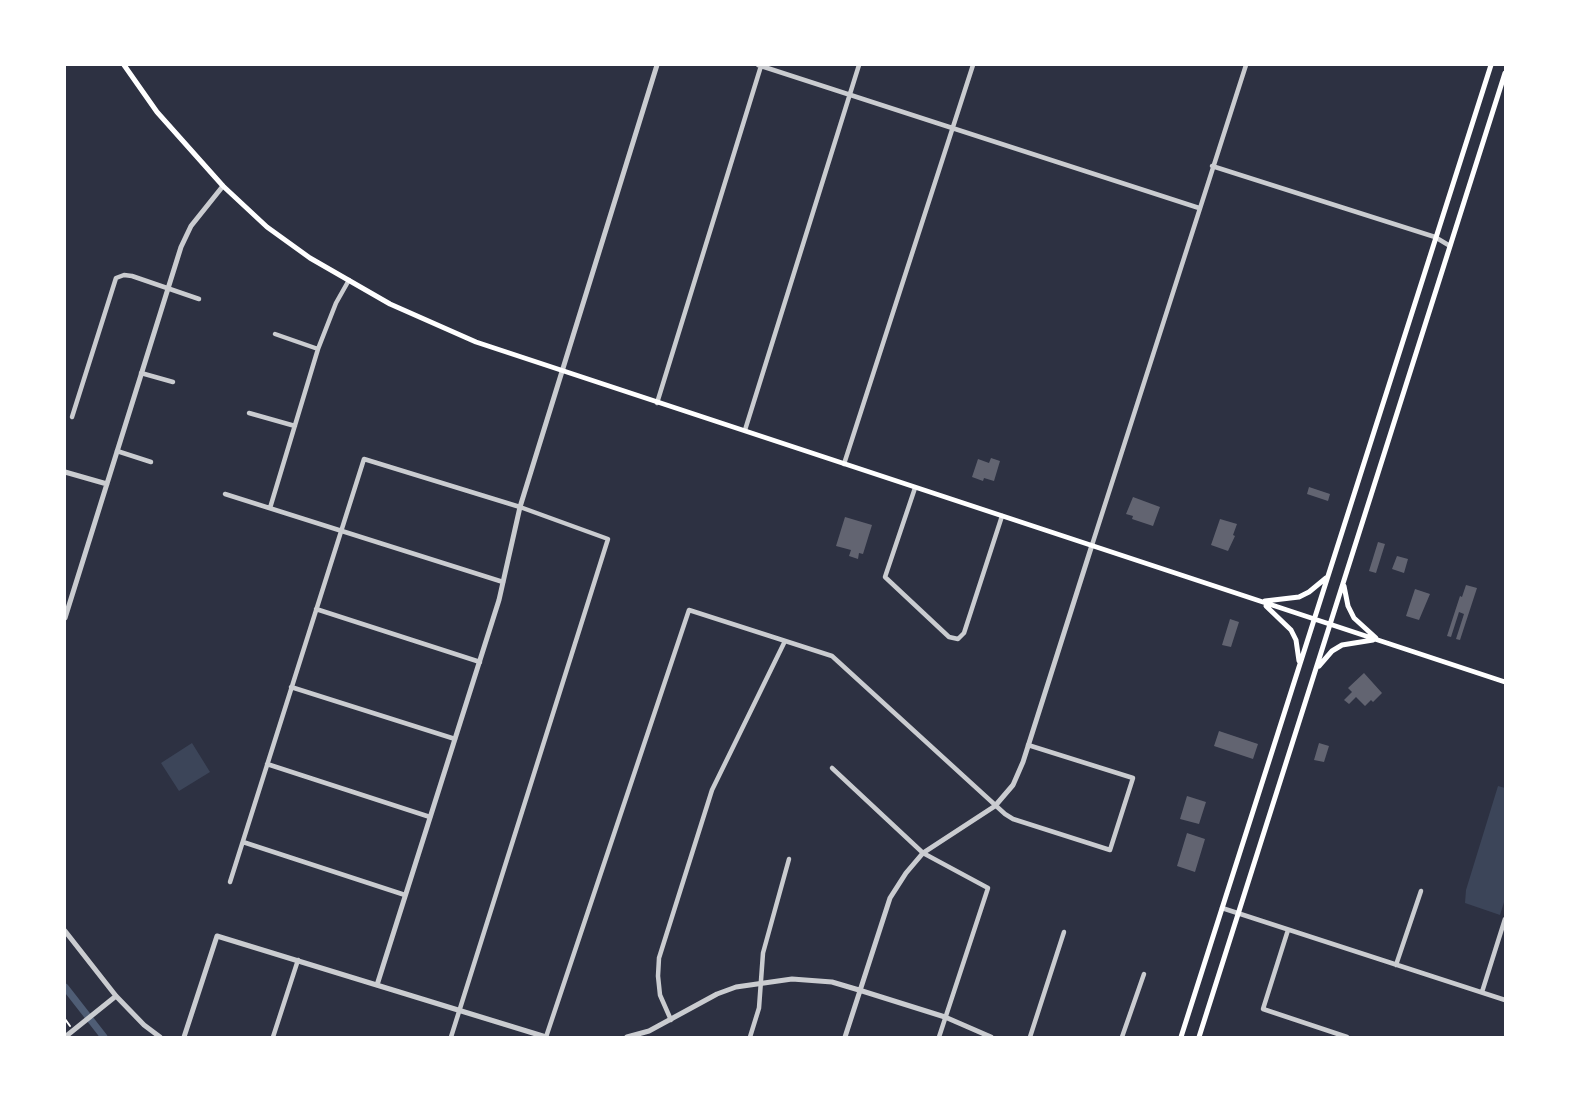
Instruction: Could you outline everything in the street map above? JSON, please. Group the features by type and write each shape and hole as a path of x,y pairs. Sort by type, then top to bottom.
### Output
{"main road":[{"path":"124,65 157,112 223,186 267,227 310,258 390,304 476,342 1505,682"},
{"path":"1181,1037 1491,65"},
{"path":"1199,1037 1505,74"},
{"path":"1261,601 1299,597 1309,593 1328,576"},
{"path":"1344,581 1348,606 1354,618 1378,640"},
{"path":"1261,601 1291,629 1299,652 1299,667"},
{"path":"1315,672 1332,651 1342,645 1378,640"}],"street":[{"path":"377,985 480,662 503,582 520,508 657,65"},
{"path":"657,403 760,65 1199,208"},
{"path":"745,430 859,65"},
{"path":"844,464 973,65"},
{"path":"845,1037 890,898 905,873 923,853 995,806 1013,785 1246,65"},
{"path":"1212,166 1435,237 1450,246"},
{"path":"65,618 181,247 191,226 223,186"},
{"path":"72,417 116,278 132,276 199,299"},
{"path":"270,508 318,349 336,303 349,280"},
{"path":"275,334 318,349"},
{"path":"141,373 173,382"},
{"path":"249,413 295,426"},
{"path":"117,451 151,462"},
{"path":"230,882 364,459 608,539 451,1037"},
{"path":"65,472 107,484"},
{"path":"915,488 885,577 949,637 958,639 964,633 1002,516"},
{"path":"225,494 503,582"},
{"path":"316,609 480,662"},
{"path":"184,1037 217,936 544,1037 689,610 832,656 995,806 1013,819 1110,850 1133,778 1028,745"},
{"path":"672,1021 660,995 659,958 712,790 785,641"},
{"path":"291,687 455,738"},
{"path":"267,764 430,817"},
{"path":"832,768 923,853 988,888 939,1037"},
{"path":"243,842 405,895"},
{"path":"750,1037 759,1008 763,953 789,859"},
{"path":"1396,965 1421,891"},
{"path":"1222,908 1505,1000"},
{"path":"1482,992 1505,919"},
{"path":"1289,930 1263,1009 1347,1037"},
{"path":"65,931 116,996 144,1025 160,1037"},
{"path":"1030,1037 1064,932"},
{"path":"273,1037 298,960"},
{"path":"1122,1037 1144,974"},
{"path":"627,1037 672,1021 717,994 760,982 792,979 815,980 859,990 946,1017 991,1037"},
{"path":"65,1037 116,996"}],"shaded area":[{"path":"192,743 210,772 179,791 161,763"},
{"path":"1498,786 1505,788 1505,899 1500,915 1465,903 1466,890"}],"building":[{"path":"991,458 1000,461 994,481 972,477 978,459 989,463"},
{"path":"1309,487 1330,494 1328,501 1307,494"},
{"path":"1133,497 1160,507 1153,526 1132,519 1133,516 1126,514"},
{"path":"845,517 872,525 863,554 859,553 858,559 849,556 851,550 836,546"},
{"path":"1220,519 1237,524 1228,551 1211,545"},
{"path":"1378,542 1385,544 1376,573 1369,571"},
{"path":"1397,556 1408,559 1404,573 1392,569"},
{"path":"1466,585 1477,588 1460,640 1456,639 1464,614 1459,612 1451,637 1447,636"},
{"path":"1415,589 1430,594 1419,620 1406,616"},
{"path":"1230,619 1239,622 1231,647 1222,645"},
{"path":"1364,673 1382,693 1365,706 1356,697 1349,704 1344,700 1352,692 1348,688"},
{"path":"1219,731 1258,744 1253,759 1214,746"},
{"path":"1319,743 1329,746 1324,762 1314,760"},
{"path":"1187,796 1206,802 1199,824 1180,819"},
{"path":"1187,833 1205,839 1195,872 1177,866"}],"waterway":[{"path":"65,987 104,1037"}]}
